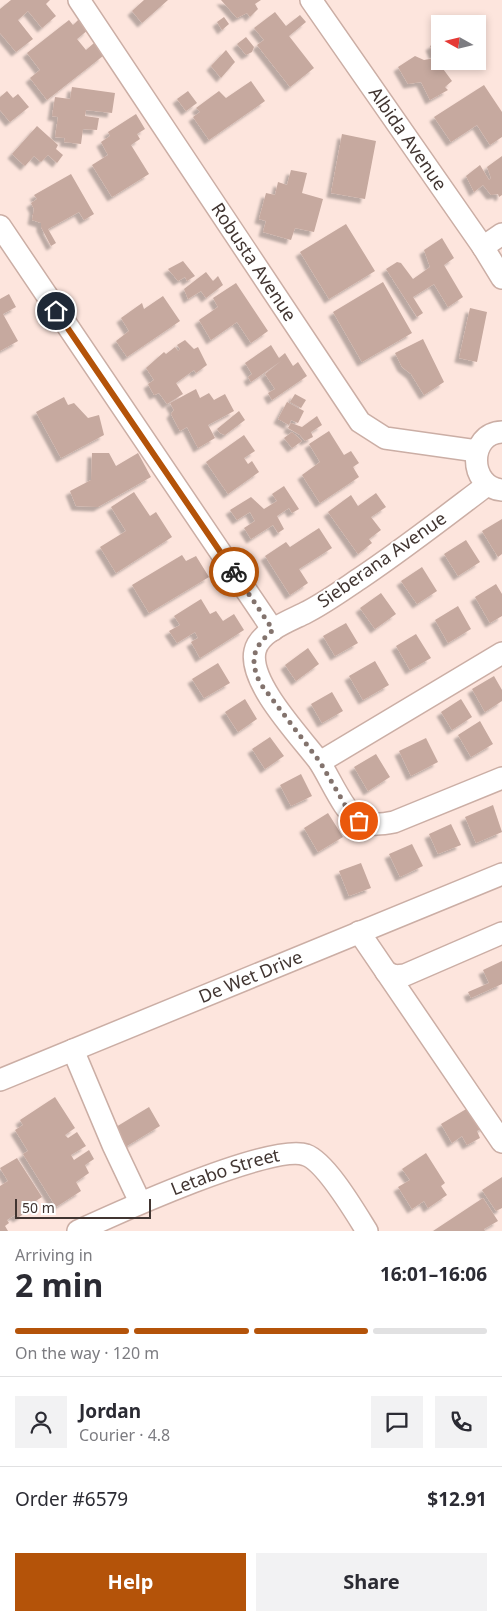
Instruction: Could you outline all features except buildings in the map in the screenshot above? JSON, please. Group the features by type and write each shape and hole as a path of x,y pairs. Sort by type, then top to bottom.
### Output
{"street":[{"name":"Robusta Avenue","path":"79,0 360,422 386,438 477,451"},
{"name":"Albida Avenue","path":"312,0 483,247 502,278"},
{"path":"0,226 273,630"},
{"path":"483,247 502,234"},
{"path":"495,487 477,469 477,451 485,439 502,432"},
{"name":"Sieberana Avenue","path":"495,487 307,612 273,630 260,641 255,650 255,672 260,683 320,762 348,810 359,821 376,824 394,822 502,778"},
{"path":"320,762 502,653"},
{"name":"De Wet Drive","path":"0,1080 502,874"},
{"path":"360,932 502,1142"},
{"path":"386,972 395,976 405,975 502,933"},
{"path":"73,1050 112,1145 140,1202"},
{"name":"Letabo Street","path":"78,1231 140,1202 254,1161 292,1152 305,1154 316,1160 338,1187 367,1231"}],"way so far":[{"path":"234,572 273,630 260,641 255,650 255,672 260,683 320,762 348,810 359,821"}],"route":[{"path":"56,311 234,572"}]}
